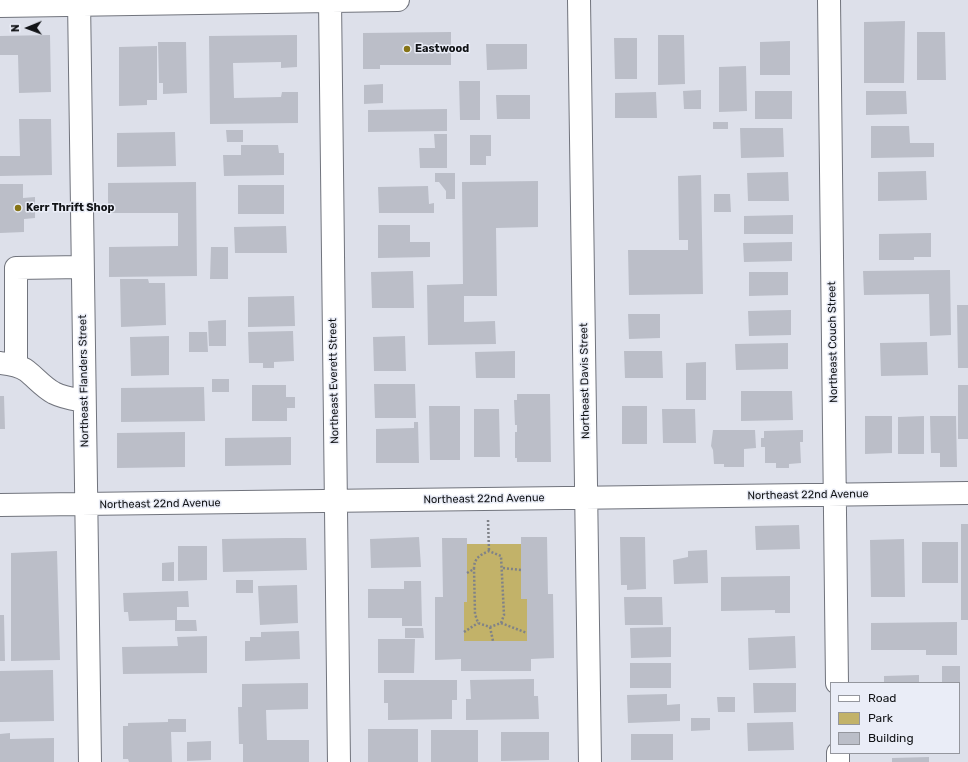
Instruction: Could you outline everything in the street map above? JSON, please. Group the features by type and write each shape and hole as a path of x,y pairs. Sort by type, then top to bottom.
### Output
{"street":[{"name":"Northeast Everett Street","path":"330,0 339,762"},
{"path":"0,6 79,2 398,0"},
{"name":"Northeast Davis Street","path":"579,0 590,762"},
{"name":"Northeast Couch Street","path":"829,0 837,682"},
{"name":"Northeast Flanders Street","path":"79,2 90,762"},
{"path":"82,267 16,268 8,364 26,370 38,382 52,392 64,397 84,401"},
{"name":"Northeast 22nd Avenue","path":"0,506 968,493"}],"path":[{"path":"488,530 489,551"},
{"path":"478,623 475,614 474,563 480,555 489,551 501,556 503,568 504,615 501,623"},
{"path":"503,568 521,570"},
{"path":"467,573 474,569"},
{"path":"478,623 490,627 501,623 527,632"},
{"path":"464,632 478,623"},
{"path":"490,627 493,641"}],"green space":[{"path":"467,544 521,544 521,599 527,599 527,641 464,641 464,602 467,602"}],"building":[{"path":"905,21 904,83 864,83 864,22"},
{"name":"Eastwood","path":"451,32 451,65 380,65 380,69 363,69 363,33"},
{"path":"917,32 945,32 946,80 917,80"},
{"path":"50,35 51,92 19,93 18,55 0,55 0,36"},
{"path":"297,35 297,67 281,68 281,62 233,63 234,98 281,97 282,92 298,92 298,123 210,124 209,36"},
{"path":"658,35 684,35 685,84 658,85"},
{"path":"614,38 637,38 637,79 615,79"},
{"path":"790,41 790,75 760,75 760,42"},
{"path":"158,42 186,42 187,93 163,94 163,83 159,83"},
{"path":"486,44 527,44 527,69 487,70"},
{"path":"157,46 157,100 147,100 147,105 119,106 119,47"},
{"path":"746,66 747,111 719,112 719,67"},
{"path":"459,81 480,81 480,120 460,120"},
{"path":"383,84 383,103 364,104 364,85"},
{"path":"701,90 701,109 684,109 683,91"},
{"path":"755,91 792,91 792,119 755,119"},
{"path":"866,91 906,91 907,114 866,115"},
{"path":"656,92 657,118 615,118 615,93"},
{"path":"496,95 530,95 530,119 497,119"},
{"path":"447,109 447,131 368,132 368,110"},
{"path":"19,119 51,119 52,175 0,176 0,156 20,156"},
{"path":"713,122 728,122 728,129 713,129"},
{"path":"871,126 909,126 910,143 934,143 934,157 871,158"},
{"path":"740,128 783,128 784,157 741,158"},
{"path":"226,130 243,130 243,142 227,142"},
{"path":"175,132 176,166 117,167 117,133"},
{"path":"434,134 447,134 447,168 420,168 419,148 435,148"},
{"path":"470,135 491,135 491,156 486,156 486,165 470,165"},
{"path":"241,145 278,145 279,153 284,153 284,175 224,176 223,155 241,155"},
{"path":"926,171 927,200 878,201 878,172"},
{"path":"788,172 789,201 748,201 747,173"},
{"path":"435,173 455,173 455,199 446,199 446,191 439,182 435,182"},
{"path":"701,175 703,294 629,295 628,250 688,250 688,240 679,240 678,176"},
{"path":"538,181 538,227 496,228 497,296 464,296 464,322 495,321 496,344 428,345 427,285 463,284 462,182"},
{"path":"196,182 197,276 109,277 109,247 178,246 178,213 108,213 108,183"},
{"name":"Kerr Thrift Shop","path":"0,184 23,184 23,198 35,197 35,218 24,219 24,232 0,233"},
{"path":"238,185 284,185 284,214 238,214"},
{"path":"428,186 429,204 434,203 434,213 379,213 378,187"},
{"path":"714,194 730,194 731,212 714,212"},
{"path":"793,215 793,234 744,234 744,216"},
{"path":"378,225 410,225 410,242 430,242 430,257 378,258"},
{"path":"286,226 287,253 235,253 234,227"},
{"path":"931,233 931,257 914,257 914,260 879,260 879,234"},
{"path":"792,242 792,261 744,262 743,243"},
{"path":"211,247 228,247 228,279 210,279"},
{"path":"950,270 951,335 930,336 929,294 864,295 863,271"},
{"path":"413,271 414,308 372,308 371,272"},
{"path":"749,272 788,272 788,295 749,296"},
{"path":"120,279 148,279 149,283 165,283 166,325 121,327"},
{"path":"294,296 295,326 248,327 248,297"},
{"path":"957,305 968,305 968,368 958,368"},
{"path":"791,310 791,335 749,336 748,311"},
{"path":"628,314 660,314 660,338 629,339"},
{"path":"226,320 226,346 209,346 208,321"},
{"path":"293,331 294,361 274,362 274,368 263,368 263,363 249,363 248,332"},
{"path":"189,332 207,332 208,352 189,352"},
{"path":"169,336 169,375 131,376 130,337"},
{"path":"405,336 406,371 374,371 373,337"},
{"path":"927,342 928,375 881,376 880,343"},
{"path":"788,343 788,369 736,370 735,344"},
{"path":"515,351 515,378 476,378 475,352"},
{"path":"624,351 662,351 663,378 625,378"},
{"path":"706,362 706,400 686,400 686,363"},
{"path":"212,379 229,379 229,392 212,392"},
{"path":"374,384 415,384 416,418 375,418"},
{"path":"252,385 286,385 286,397 295,397 295,408 287,408 287,421 252,421"},
{"path":"958,385 968,385 968,439 958,439"},
{"path":"204,387 205,421 121,422 121,388"},
{"path":"741,391 792,391 793,420 741,421"},
{"path":"517,394 550,394 551,462 517,462 517,458 515,458 515,432 517,432 517,425 515,425 514,400 517,400"},
{"path":"0,396 4,396 5,429 0,429"},
{"path":"429,406 460,406 460,460 430,460"},
{"path":"622,406 647,406 647,444 622,444"},
{"path":"474,409 499,409 500,457 474,457"},
{"path":"662,409 695,409 696,443 663,443"},
{"path":"865,416 892,416 892,453 865,454"},
{"path":"924,416 924,454 898,454 898,417"},
{"path":"930,416 956,416 957,467 940,467 940,453 931,453"},
{"path":"414,422 418,422 419,463 376,463 376,429 414,428"},
{"path":"713,430 755,430 756,448 744,449 744,467 724,467 724,464 714,464 713,450 711,446"},
{"path":"803,430 803,442 800,442 801,463 789,464 789,468 776,468 776,463 765,463 765,447 761,447 761,438 764,438 764,431"},
{"path":"185,432 185,467 117,468 117,433"},
{"path":"291,437 291,465 225,466 225,438"},
{"path":"961,524 968,524 968,620 961,620"},
{"path":"799,525 800,549 756,550 755,526"},
{"path":"419,537 421,567 371,568 370,539"},
{"path":"521,537 547,537 548,594 553,594 554,658 531,659 531,671 461,671 461,659 435,660 435,597 443,597 442,538 467,538 467,602 464,602 464,641 527,641 527,599 521,599"},
{"path":"620,537 645,537 646,589 627,590 627,585 621,585"},
{"path":"306,538 307,570 223,572 222,539"},
{"path":"904,539 905,597 871,597 870,540"},
{"path":"922,542 958,542 958,583 922,583"},
{"path":"178,546 207,546 207,580 178,581"},
{"path":"707,550 708,583 674,584 673,560 688,557 688,551"},
{"path":"57,551 60,660 11,661 11,553"},
{"path":"174,562 174,581 162,581 162,563"},
{"path":"790,576 790,613 775,613 775,610 721,611 721,577"},
{"path":"236,580 253,580 253,593 236,593"},
{"path":"404,581 421,581 422,626 402,626 402,618 368,618 368,589 404,589"},
{"path":"297,585 298,623 260,625 258,586"},
{"path":"188,591 189,607 177,607 177,620 196,620 197,631 175,631 175,620 129,621 128,612 124,612 123,593"},
{"path":"624,597 662,597 663,625 625,625"},
{"path":"0,615 4,615 5,661 0,661"},
{"path":"957,622 957,655 926,655 926,650 871,650 871,623"},
{"path":"671,627 671,657 631,658 630,628"},
{"path":"405,628 423,628 424,638 405,638"},
{"path":"299,631 300,659 245,661 245,641 250,641 250,637 261,637 261,632"},
{"path":"207,636 207,673 123,674 122,647 178,646 177,637"},
{"path":"795,636 796,668 749,670 748,638"},
{"path":"378,639 415,639 414,673 378,673"},
{"path":"630,663 671,663 671,688 630,688"},
{"path":"942,666 960,666 960,682 942,682"},
{"path":"53,670 54,721 0,722 0,671"},
{"path":"919,675 919,682 884,682 884,676"},
{"path":"534,679 534,696 538,696 539,719 466,720 466,699 471,699 470,680"},
{"path":"384,680 457,680 457,700 452,700 452,719 388,720 388,703 384,703"},
{"path":"308,683 308,709 266,710 267,740 309,740 309,762 243,762 243,744 239,744 238,707 242,707 242,684"},
{"path":"753,683 796,683 796,712 754,713"},
{"path":"667,694 667,705 680,704 680,721 628,723 627,695"},
{"path":"717,697 735,697 735,712 718,712"},
{"path":"691,718 710,718 710,730 691,731"},
{"path":"168,719 186,719 186,732 171,732 172,762 129,762 128,759 123,759 123,726 128,726 128,723 168,722"},
{"path":"793,722 794,750 748,751 747,723"},
{"path":"368,729 418,729 418,762 368,762"},
{"path":"431,730 478,730 478,762 431,762"},
{"path":"501,732 549,732 549,760 501,761"},
{"path":"10,733 10,739 54,738 54,762 0,762 0,734"},
{"path":"631,734 673,734 673,760 631,760"},
{"path":"211,741 211,760 187,761 187,742"},
{"path":"929,757 929,762 892,762 892,758"}],"place":[{"name":"Eastwood","path":"407,49"},
{"name":"Kerr Thrift Shop","path":"18,208"}]}
